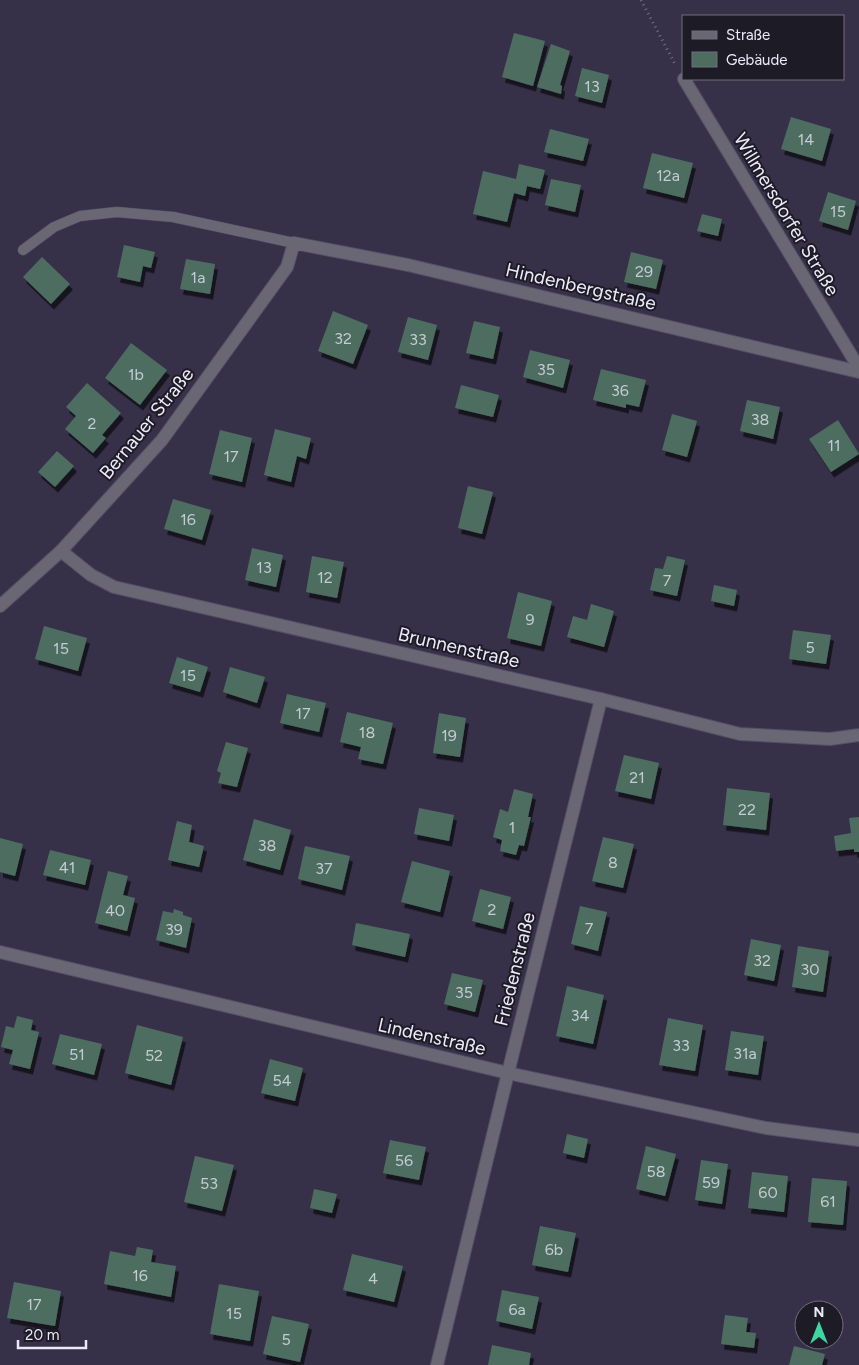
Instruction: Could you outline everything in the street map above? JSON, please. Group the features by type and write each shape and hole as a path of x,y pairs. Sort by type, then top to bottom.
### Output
{"street":[{"name":"Willmersdorfer Straße","path":"684,80 859,368"},
{"name":"Hindenbergstraße","path":"294,243 408,265 859,372"},
{"name":"Bernauer Straße","path":"0,606 61,551 162,440 287,267 294,243"},
{"name":"Brunnenstraße","path":"61,551 91,576 114,587 601,699 740,734 830,739 859,735"},
{"name":"Friedenstraße","path":"437,1365 601,699"},
{"name":"Lindenstraße","path":"0,952 508,1073 766,1128 859,1140"}],"lane":[{"path":"23,250 54,227 80,216 117,212 173,217 294,243"}],"path":[{"path":"640,0 681,75"}],"building":[{"path":"514,33 545,41 533,86 502,77"},
{"path":"551,44 570,51 560,85 562,86 561,94 537,87"},
{"path":"582,68 609,75 602,103 575,96"},
{"path":"791,117 831,129 822,161 781,149"},
{"path":"550,129 589,139 583,161 544,152"},
{"path":"652,153 693,163 684,198 643,188"},
{"path":"519,164 545,170 540,189 527,186 525,196 514,193 507,222 473,214 483,171 516,179"},
{"path":"551,179 581,185 575,212 545,205"},
{"path":"828,192 856,201 848,230 819,221"},
{"path":"702,214 722,219 718,236 697,231"},
{"path":"124,245 155,252 151,268 143,266 140,282 117,277"},
{"path":"631,252 663,260 656,289 624,282"},
{"path":"42,257 70,284 51,304 23,277"},
{"path":"186,259 215,264 210,294 180,289"},
{"path":"333,311 368,325 353,364 318,351"},
{"path":"408,317 437,325 428,360 398,352"},
{"path":"474,321 500,327 493,359 466,353"},
{"path":"131,343 167,370 140,405 105,378"},
{"path":"530,350 570,360 563,388 523,377"},
{"path":"601,369 646,380 639,407 626,404 626,408 593,400"},
{"path":"87,383 121,413 102,435 106,438 93,453 65,429 76,416 66,407"},
{"path":"461,385 499,395 493,417 455,408"},
{"path":"747,400 780,407 773,439 740,431"},
{"path":"672,414 697,421 687,457 662,450"},
{"path":"838,420 859,454 831,472 809,439"},
{"path":"275,429 311,438 306,459 297,456 291,482 264,475"},
{"path":"220,430 252,438 242,482 209,474"},
{"path":"57,451 74,466 55,487 38,472"},
{"path":"468,486 493,492 482,534 458,528"},
{"path":"173,499 211,510 202,540 164,529"},
{"path":"252,548 283,555 276,587 245,580"},
{"path":"312,556 344,562 337,598 306,592"},
{"path":"667,556 685,560 677,596 650,590 655,568 663,569"},
{"path":"714,585 737,590 734,606 711,601"},
{"path":"518,592 552,601 541,646 507,638"},
{"path":"591,604 614,611 604,647 567,637 573,616 587,620"},
{"path":"44,626 87,638 78,671 35,659"},
{"path":"793,630 831,635 826,664 789,659"},
{"path":"177,657 208,667 200,692 169,683"},
{"path":"230,667 265,677 257,703 223,692"},
{"path":"287,694 326,703 319,732 280,723"},
{"path":"347,712 393,723 383,764 358,759 361,747 340,742"},
{"path":"439,713 466,718 460,757 433,753"},
{"path":"226,742 248,748 237,787 218,783 221,773 217,771"},
{"path":"624,755 659,763 651,799 615,791"},
{"path":"727,788 770,793 766,830 723,825"},
{"path":"514,789 533,794 528,817 531,817 524,846 519,845 516,855 500,851 502,840 493,837 500,809 508,812"},
{"path":"419,808 454,815 449,841 414,834"},
{"path":"859,817 859,852 854,852 854,849 836,851 834,836 851,833 849,818"},
{"path":"254,819 291,830 280,870 243,860"},
{"path":"177,821 192,825 189,842 204,846 199,867 168,860"},
{"path":"603,837 634,844 623,888 592,881"},
{"path":"0,838 23,844 15,876 0,872"},
{"path":"305,846 350,856 342,890 298,879"},
{"path":"50,850 91,860 85,885 43,875"},
{"path":"412,861 450,871 440,912 401,902"},
{"path":"108,871 128,876 123,895 135,898 127,931 95,923"},
{"path":"480,889 511,897 503,929 472,921"},
{"path":"580,906 607,912 598,951 571,944"},
{"path":"174,909 192,918 186,948 156,940 163,911 173,913"},
{"path":"356,923 410,934 405,957 352,945"},
{"path":"751,939 781,945 774,981 744,975"},
{"path":"798,946 829,951 823,992 792,987"},
{"path":"452,973 483,980 475,1012 444,1004"},
{"path":"567,986 604,995 593,1044 556,1036"},
{"path":"17,1016 33,1020 31,1030 39,1032 30,1069 9,1064 13,1050 1,1047 6,1026 14,1028"},
{"path":"668,1018 703,1025 695,1071 659,1065"},
{"path":"137,1025 183,1037 171,1085 125,1073"},
{"path":"731,1031 764,1036 758,1075 725,1070"},
{"path":"60,1034 102,1044 94,1075 52,1064"},
{"path":"270,1059 303,1068 295,1101 261,1093"},
{"path":"567,1134 588,1139 584,1158 563,1153"},
{"path":"390,1140 426,1147 419,1180 383,1173"},
{"path":"646,1146 676,1154 665,1196 636,1189"},
{"path":"195,1156 234,1165 222,1211 184,1202"},
{"path":"701,1160 728,1164 722,1204 695,1200"},
{"path":"752,1172 788,1176 784,1212 748,1208"},
{"path":"812,1178 847,1181 843,1225 808,1222"},
{"path":"314,1189 337,1194 332,1213 310,1208"},
{"path":"540,1226 576,1233 568,1272 532,1265"},
{"path":"137,1247 153,1250 151,1262 176,1266 171,1297 104,1284 110,1251 135,1256"},
{"path":"352,1254 403,1266 394,1302 343,1290"},
{"path":"14,1282 61,1291 55,1326 7,1318"},
{"path":"219,1284 259,1291 250,1341 210,1334"},
{"path":"502,1290 539,1297 532,1329 496,1321"},
{"path":"725,1315 748,1318 746,1332 756,1333 754,1348 721,1344"},
{"path":"272,1316 309,1324 300,1362 263,1354"},
{"path":"492,1345 531,1353 529,1365 488,1365"},
{"path":"794,1346 794,1350 810,1350 825,1354 822,1365 789,1365"}]}
